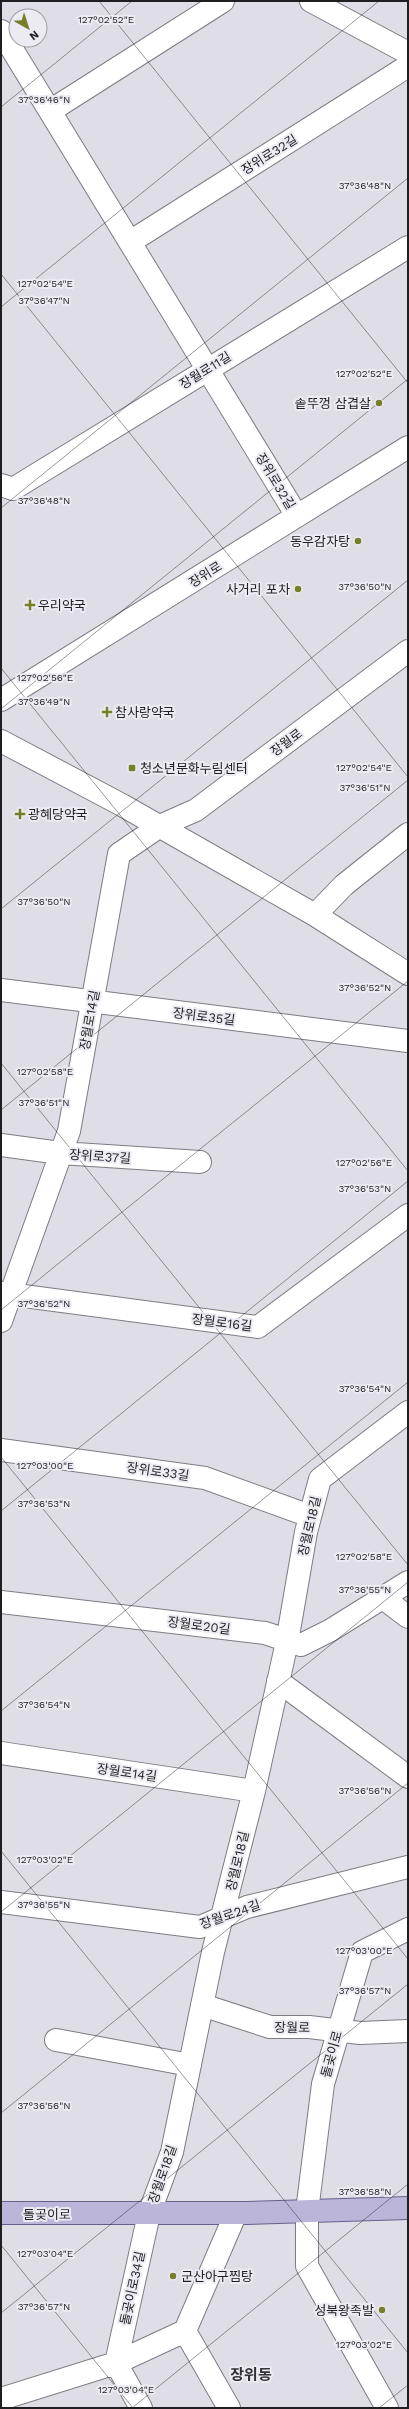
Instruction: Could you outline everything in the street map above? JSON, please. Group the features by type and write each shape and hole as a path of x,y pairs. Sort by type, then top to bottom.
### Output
{"main road":[{"name":"돌곶이로","path":"1,2213 236,2213 408,2208"}],"street":[{"path":"50,111 223,1"},
{"path":"311,1 408,53"},
{"name":"장위로32길","path":"1,31 297,516"},
{"name":"장위로32길","path":"130,242 408,66"},
{"name":"장월로11길","path":"1,485 14,489 207,368 408,247"},
{"name":"장위로","path":"1,700 408,447"},
{"name":"장월로","path":"160,826 196,810 408,651"},
{"path":"1,741 160,826 315,915 408,974"},
{"name":"장월로14길","path":"1,1321 6,1294 69,1131 119,854 160,826"},
{"path":"315,915 344,885 408,834"},
{"name":"장위로35길","path":"1,990 408,1042"},
{"name":"장위로37길","path":"1,1145 60,1154 200,1162"},
{"name":"장월로16길","path":"6,1294 258,1327 408,1215"},
{"name":"장월로18길","path":"149,2214 172,2152 202,2005 254,1791 287,1642 310,1516 320,1479 408,1412"},
{"name":"장위로33길","path":"1,1450 205,1478 310,1516"},
{"name":"장월로20길","path":"1,1602 265,1632 287,1642 301,1645 331,1630 408,1582"},
{"path":"383,1598 408,1617"},
{"path":"278,1681 408,1777"},
{"name":"장월로14길","path":"1,1753 254,1791"},
{"name":"장월로24길","path":"1,1902 200,1927 247,1907 408,1867"},
{"name":"돌곶이로","path":"387,2408 307,2266 307,2211 323,2084 362,1952 408,1928"},
{"name":"장월로","path":"202,2005 270,2027 309,2027 360,2033 408,2031"},
{"path":"56,2040 190,2065"},
{"path":"1,2399 116,2363 185,2330 236,2213"},
{"name":"돌곶이로34길","path":"116,2363 149,2214"},
{"path":"185,2330 229,2408"},
{"path":"116,2363 141,2408"}],"place":[{"name":"솥뚜껑 삼겹살","path":"379,403"},
{"name":"동우감자탕","path":"358,541"},
{"name":"사거리 포차","path":"298,589"},
{"name":"우리약국","path":"30,605"},
{"name":"참사랑약국","path":"107,712"},
{"name":"청소년문화누림센터","path":"132,768"},
{"name":"광혜당약국","path":"20,814"},
{"name":"군산아구찜탕","path":"173,2276"},
{"name":"성북왕족발","path":"382,2310"}],"district":[{"name":"장위동","path":"251,2375"}]}
